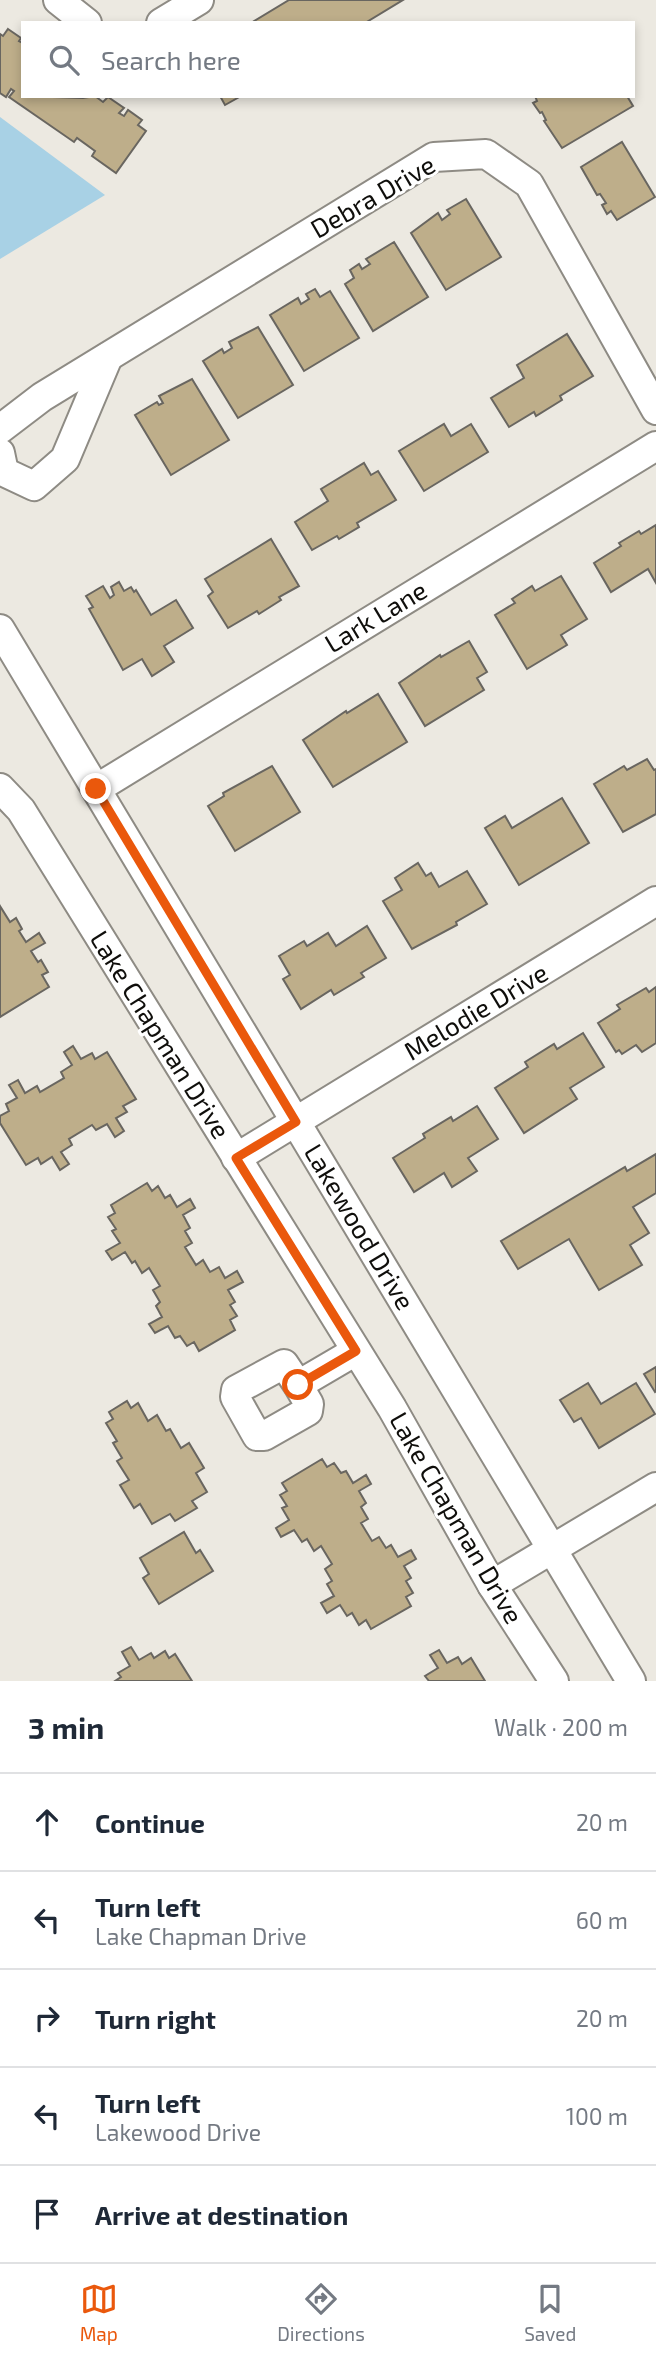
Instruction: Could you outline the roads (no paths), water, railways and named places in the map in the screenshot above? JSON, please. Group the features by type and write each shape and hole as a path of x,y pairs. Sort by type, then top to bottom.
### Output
{"street":[{"path":"58,0 84,21"},
{"path":"164,21 199,0"},
{"name":"Debra Drive","path":"0,429 43,397 434,157 486,154 529,184 656,410"},
{"path":"0,453 4,472 34,486 65,458 108,357"},
{"name":"Lark Lane","path":"96,789 656,446"},
{"name":"Lakewood Drive","path":"0,629 631,1681"},
{"name":"Lake Chapman Drive","path":"0,788 21,810 356,1351 492,1585 554,1681"},
{"name":"Melodie Drive","path":"236,1158 656,901"},
{"path":"298,1385 356,1351"},
{"path":"492,1585 656,1487"}],"water":[{"path":"0,117 105,195 0,259"}]}
